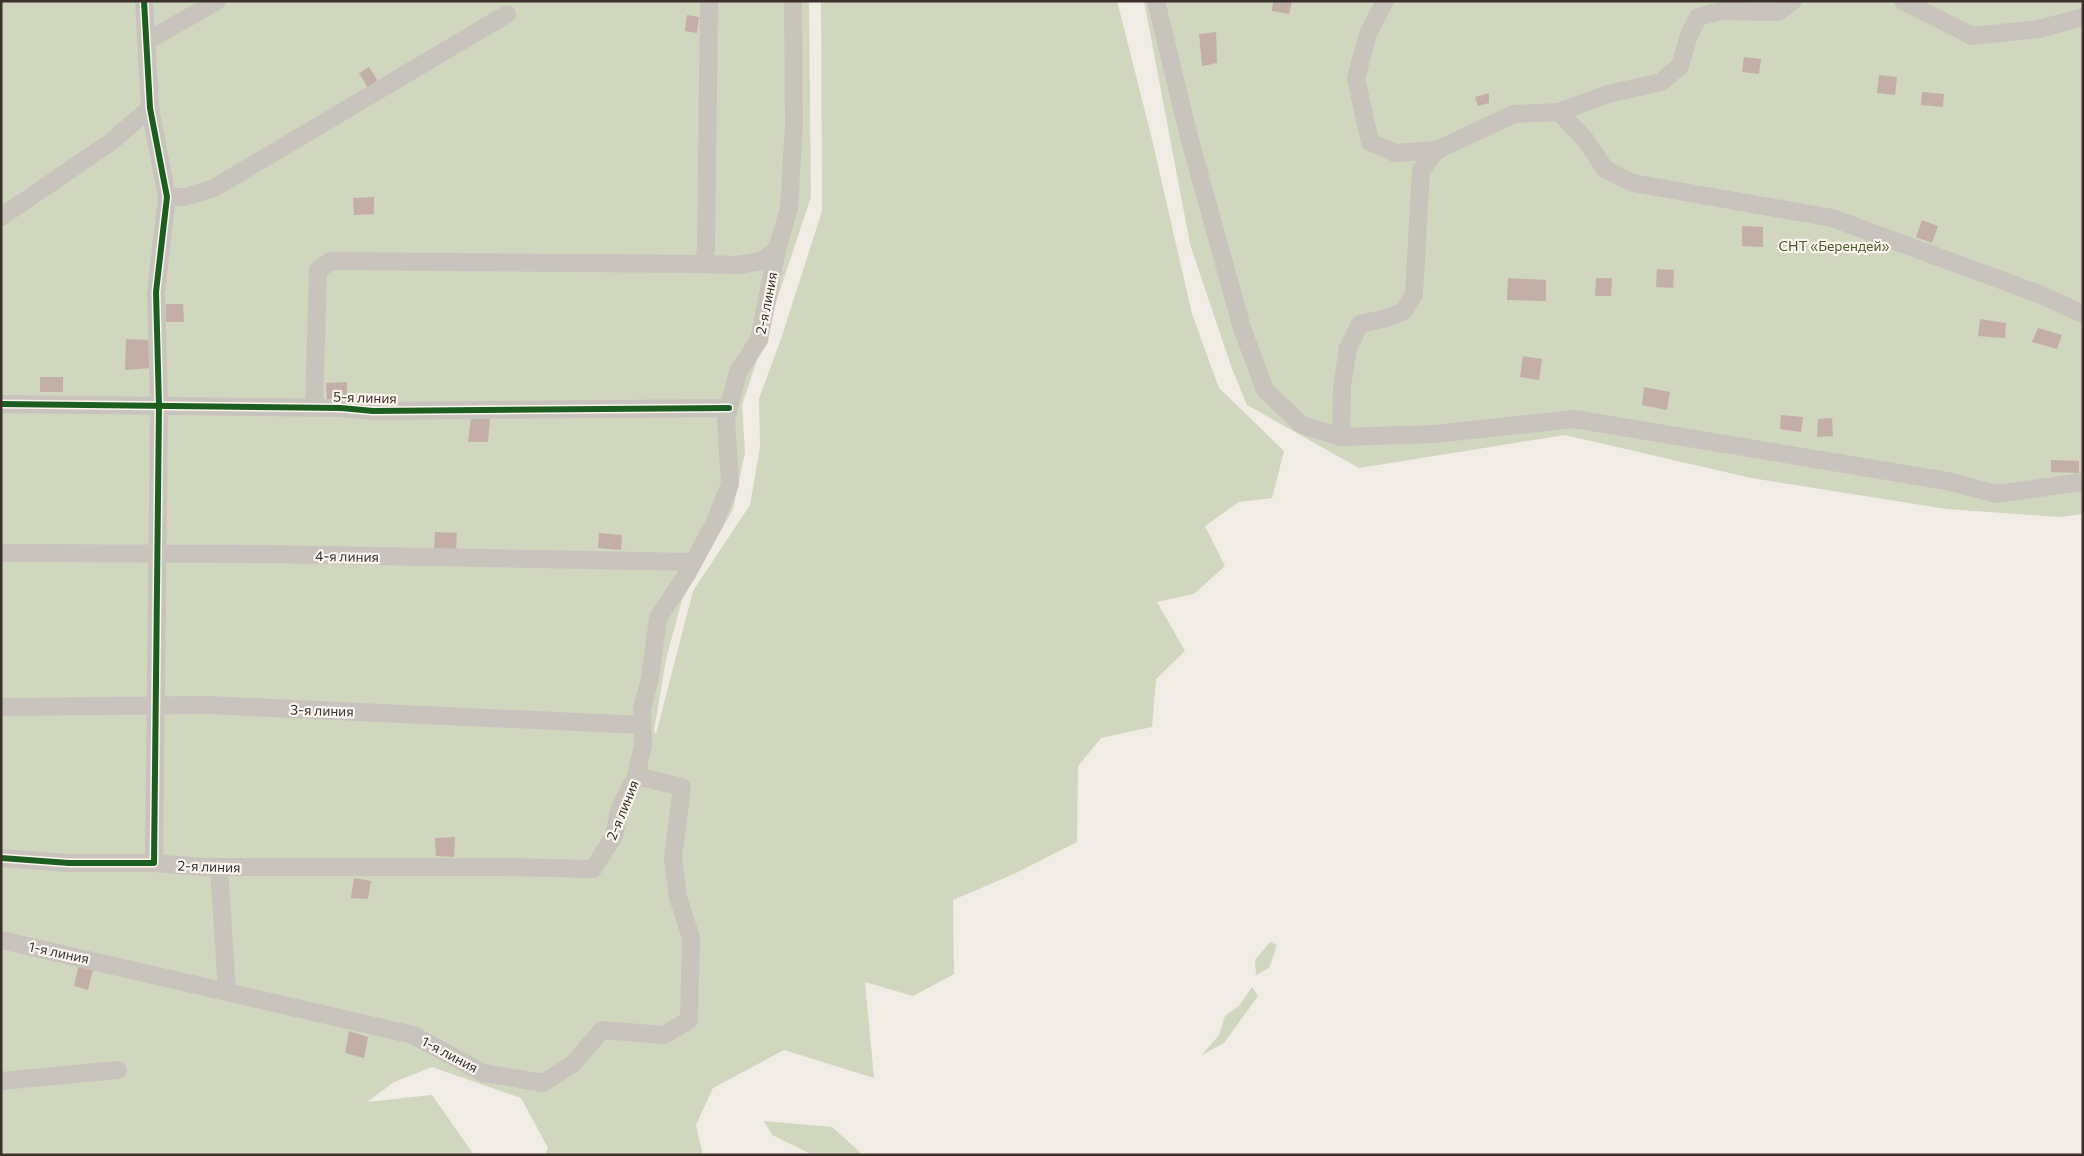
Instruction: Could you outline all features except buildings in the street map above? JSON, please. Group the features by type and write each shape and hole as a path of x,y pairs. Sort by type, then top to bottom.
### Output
{"street":[{"path":"144,1 150,108 167,197 156,292 159,406 154,863"},
{"path":"147,41 217,1"},
{"path":"703,264 706,249 708,1"},
{"name":"2-я линия","path":"1,858 70,863 154,863 219,867 508,867 592,869 614,836 619,810 636,776 643,745 642,709 650,678 658,618 714,524 730,484 726,419 738,372 759,340 777,249 789,208 794,125 793,1"},
{"path":"1156,1 1188,137 1242,328 1265,390 1302,425 1341,437 1434,434 1574,419 1947,482 1996,494 2083,482"},
{"path":"1385,1 1368,34 1356,78 1370,142 1395,153 1437,150 1514,114 1559,112 1608,94 1660,82 1680,66 1689,35 1698,17 1721,11 1778,12 1793,1"},
{"path":"1903,1 1972,36 2039,29 2083,17"},
{"path":"167,197 184,197 214,188 507,14"},
{"path":"1,218 111,142 150,108"},
{"path":"1559,112 1585,139 1605,169 1633,183 1832,218 2039,294 2083,314"},
{"path":"1341,437 1342,387 1348,348 1360,324 1387,318 1404,311 1414,294 1421,170 1437,150"},
{"path":"314,408 318,270 330,261 737,265 761,261 777,249"},
{"name":"5-я линия","path":"1,404 314,408 373,411 729,408"},
{"name":"4-я линия","path":"1,552 693,562"},
{"name":"3-я линия","path":"1,707 208,705 439,714 642,725"},
{"name":"1-я линия","path":"1,940 413,1035 483,1072 543,1083 573,1064 602,1030 664,1036 689,1020 691,938 678,897 674,858 682,787 636,776"},
{"path":"219,867 227,991"},
{"path":"1,1081 118,1070"}],"green space":[{"path":"1,1 809,1 811,197 742,405 745,452 733,509 682,600 666,659 654,731 656,734 693,591 750,505 760,447 759,399 782,336 822,211 821,1 1117,1 1151,135 1192,314 1219,388 1284,451 1272,498 1239,502 1205,526 1225,566 1194,594 1157,602 1185,651 1156,679 1152,727 1101,738 1078,766 1077,842 1014,874 953,900 954,974 913,996 865,982 874,1078 784,1050 713,1088 696,1125 703,1155 545,1155 548,1148 521,1098 432,1067 394,1082 367,1102 432,1095 474,1155 1,1155"},
{"name":"СНТ «Берендей»","path":"1144,1 2083,1 2083,514 2059,517 1947,509 1751,478 1565,435 1359,468 1247,405 1231,366 1190,244"},
{"path":"1270,942 1277,945 1269,968 1256,975 1255,960"},
{"path":"1252,987 1258,996 1224,1043 1202,1055 1219,1035 1225,1016 1239,1006"},
{"path":"764,1121 832,1127 863,1155 813,1155 772,1135"}],"cycle path":[{"path":"1,858 69,863 154,863 159,406 156,292 167,197 150,108 144,1"},
{"path":"1,404 341,408 373,411 729,408"}]}
